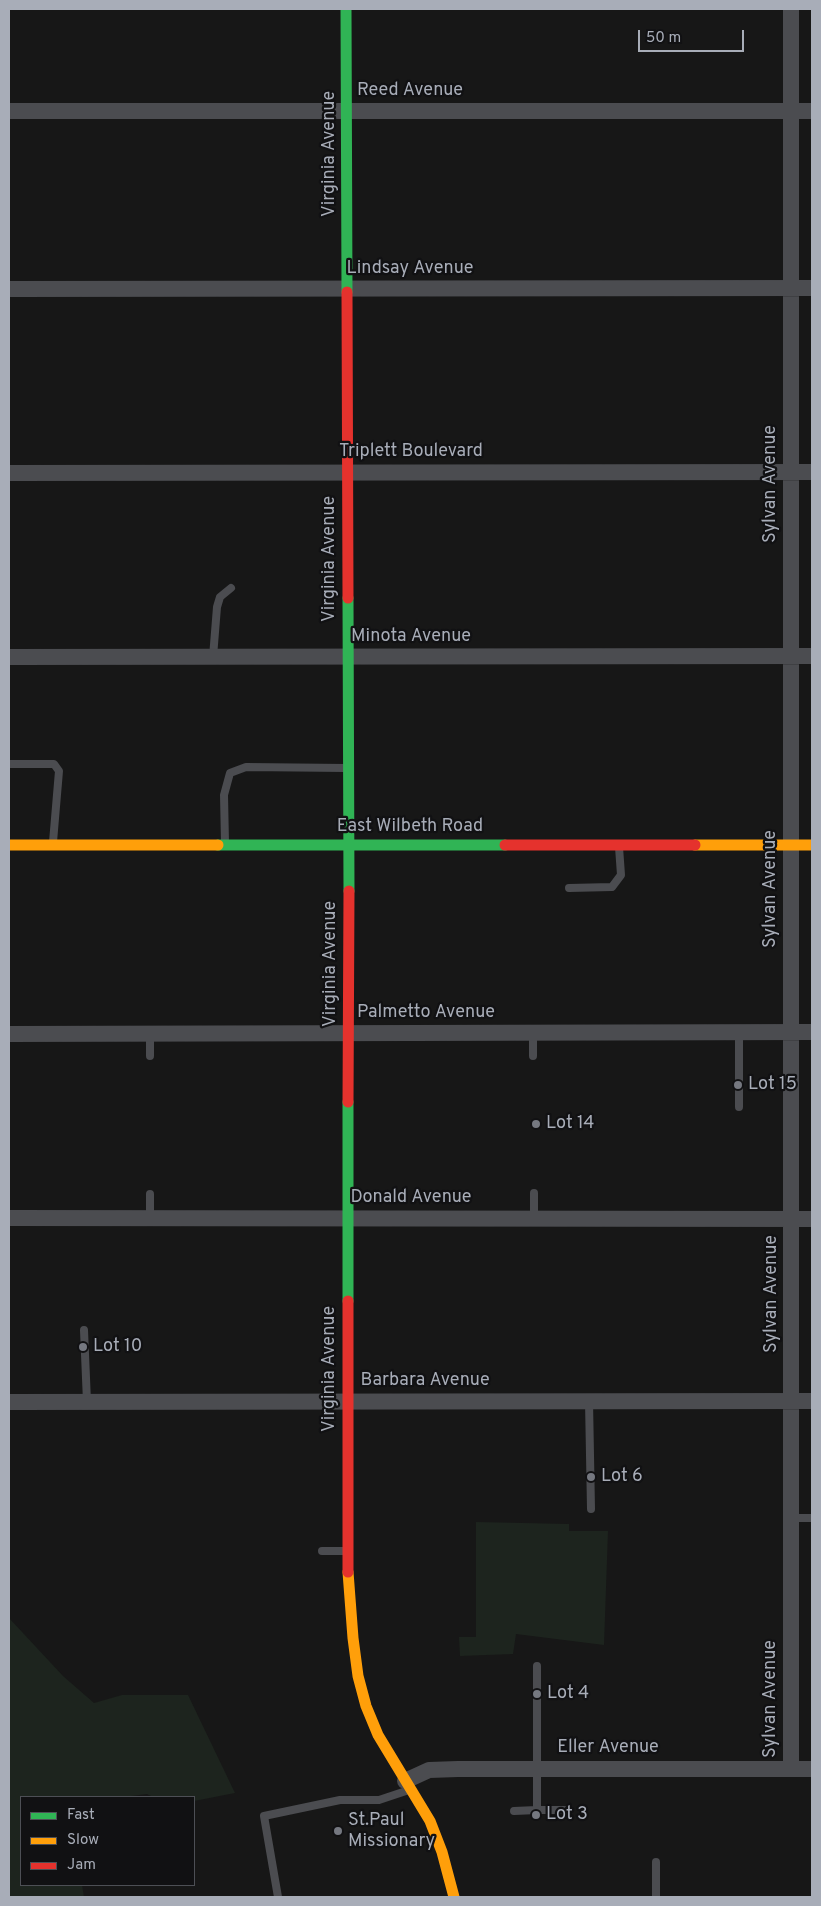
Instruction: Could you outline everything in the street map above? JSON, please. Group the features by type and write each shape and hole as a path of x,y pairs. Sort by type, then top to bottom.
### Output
{"street":[{"name":"Virginia Avenue","path":"346,9 348,111 349,845 347,1551 353,1638 358,1676 378,1735 430,1821 442,1852 454,1897"},
{"name":"Sylvan Avenue","path":"791,9 791,1769"},
{"name":"Reed Avenue","path":"9,111 812,111"},
{"name":"Lindsay Avenue","path":"9,289 812,288"},
{"name":"Triplett Boulevard","path":"9,473 812,472"},
{"name":"Minota Avenue","path":"9,657 812,656"},
{"name":"East Wilbeth Road","path":"9,845 812,845"},
{"name":"Palmetto Avenue","path":"9,1034 812,1032"},
{"name":"Donald Avenue","path":"9,1218 812,1218"},
{"name":"Barbara Avenue","path":"9,1402 812,1400"},
{"name":"Eller Avenue","path":"408,1785 429,1770 812,1769"}],"lane":[{"path":"213,657 217,607 220,597 231,588"},
{"path":"9,764 54,764 59,772 53,845"},
{"path":"225,845 224,795 230,773 246,767 348,768"},
{"path":"569,888 612,887 621,875 619,845"},
{"path":"739,1032 739,1107"},
{"path":"150,1033 150,1056"},
{"path":"533,1033 533,1056"},
{"path":"534,1193 534,1218"},
{"path":"150,1194 150,1218"},
{"path":"84,1330 87,1402"},
{"path":"589,1401 591,1509"},
{"path":"790,1518 812,1518"},
{"path":"322,1551 347,1551"},
{"path":"536,1666 537,1810"},
{"path":"278,1897 264,1816 340,1800 379,1800 408,1785"},
{"path":"514,1811 564,1810"},
{"path":"656,1862 656,1897"}],"shaded area":[{"path":"476,1522 569,1524 569,1531 608,1531 604,1645 516,1634 513,1654 460,1656 459,1637 476,1637"},
{"path":"9,1618 63,1676 94,1703 122,1695 188,1695 235,1793 195,1801 195,1796 151,1796 147,1794 132,1796 20,1796 20,1886 82,1886 84,1897 9,1897"}],"traffic: fast":[{"path":"346,9 347,292"},
{"path":"348,598 349,891"},
{"path":"218,845 505,845"},
{"path":"348,1102 348,1301"}],"traffic: slow":[{"path":"9,845 218,845"},
{"path":"695,845 812,845"},
{"path":"348,1572 358,1676 366,1706 378,1735 430,1821 442,1852 454,1897"}],"traffic: jam":[{"path":"347,292 348,598"},
{"path":"505,845 695,845"},
{"path":"348,1102 349,891"},
{"path":"348,1301 348,1572"}],"place":[{"name":"Lot 15","path":"738,1085"},
{"name":"Lot 14","path":"536,1124"},
{"name":"Lot 10","path":"83,1347"},
{"name":"Lot 6","path":"591,1477"},
{"name":"Lot 4","path":"537,1694"},
{"name":"Lot 3","path":"536,1815"},
{"name":"St.Paul Missionary","path":"338,1831"}]}
